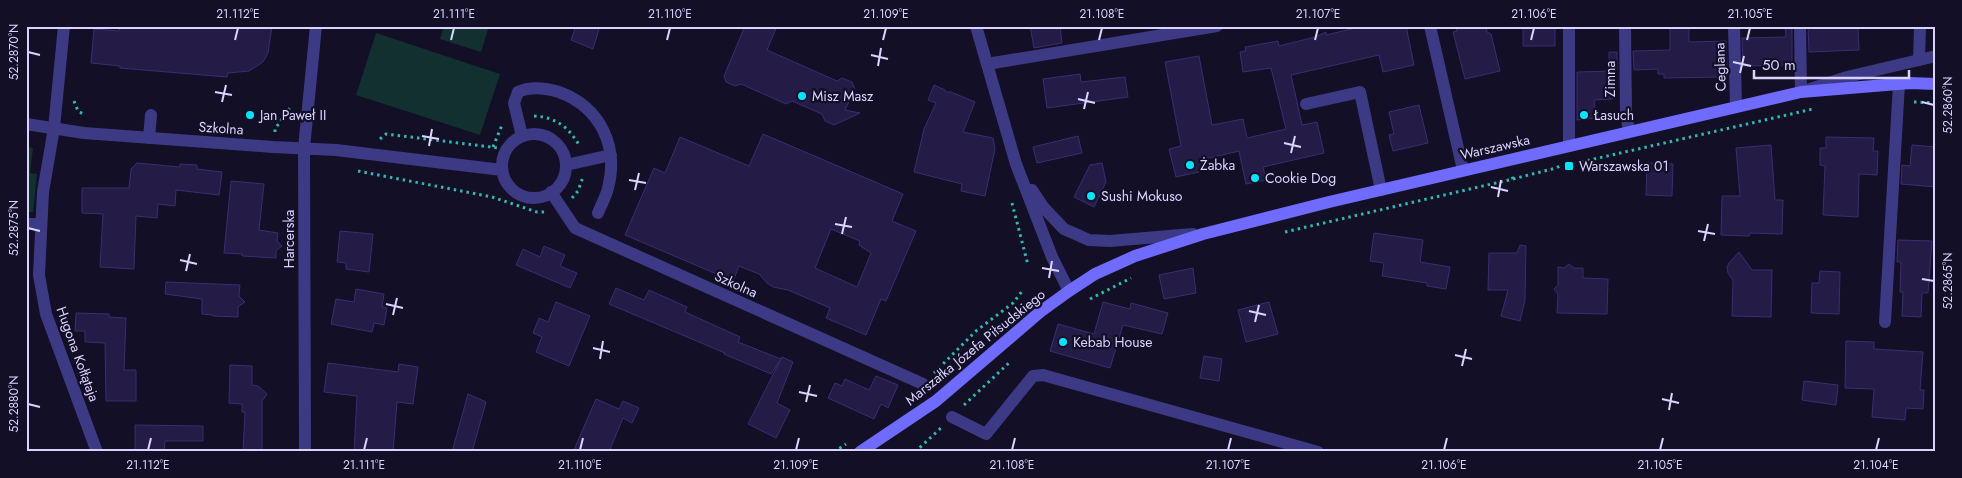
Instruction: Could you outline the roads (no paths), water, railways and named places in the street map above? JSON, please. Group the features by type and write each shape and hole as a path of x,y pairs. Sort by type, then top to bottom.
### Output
{"main road":[{"path":"1801,92 1899,84 1936,84"},
{"name":"Warszawska","path":"1069,290 1095,274 1135,256 1203,234 1462,170 1801,92"},
{"name":"Marszałka Józefa Piłsudskiego","path":"860,452 936,401 1040,312 1069,290"}],"street":[{"name":"Hugona Kołłątaja","path":"64,26 54,128 43,192 39,275 46,314 98,452"},
{"name":"Harcerska","path":"305,452 304,148 316,26"},
{"path":"976,26 1016,164 1052,257 1069,290"},
{"path":"987,64 1218,26"},
{"path":"1430,26 1462,170"},
{"path":"1569,26 1569,145"},
{"name":"Zimna","path":"1625,26 1626,113 1629,131"},
{"name":"Ceglana","path":"1734,26 1736,106"},
{"path":"1800,26 1801,92"},
{"path":"1920,26 1920,60"},
{"name":"Warszawska","path":"1801,92 1846,76 1936,56"},
{"path":"1885,322 1899,84"},
{"path":"522,136 514,103 518,92 525,89 544,88 570,96 589,108 602,127 611,155 611,175 608,189 598,213"},
{"path":"1306,104 1360,92 1381,190"},
{"path":"149,138 151,114"},
{"name":"Szkolna","path":"26,124 84,133 304,148 502,170"},
{"path":"535,134 552,139 564,152 566,165 563,179 551,192 534,198 525,196 510,186 502,170 502,161 507,149 510,144 522,136 535,134"},
{"path":"566,165 611,155"},
{"path":"1016,164 1044,208 1064,229 1080,237 1104,242 1203,234"},
{"name":"Szkolna","path":"551,192 575,228 923,384"},
{"path":"26,224 41,224"},
{"path":"952,416 986,434 1033,376 1044,375 1318,452"}],"place":[{"name":"Misz Masz","path":"802,96"},
{"name":"Jan Paweł II","path":"250,115"},
{"name":"Łasuch","path":"1584,115"},
{"name":"Żabka","path":"1190,165"},
{"name":"Warszawska 01","path":"1569,166"},
{"name":"Cookie Dog","path":"1255,178"},
{"name":"Sushi Mokuso","path":"1091,196"},
{"name":"Kebab House","path":"1063,342"}]}
